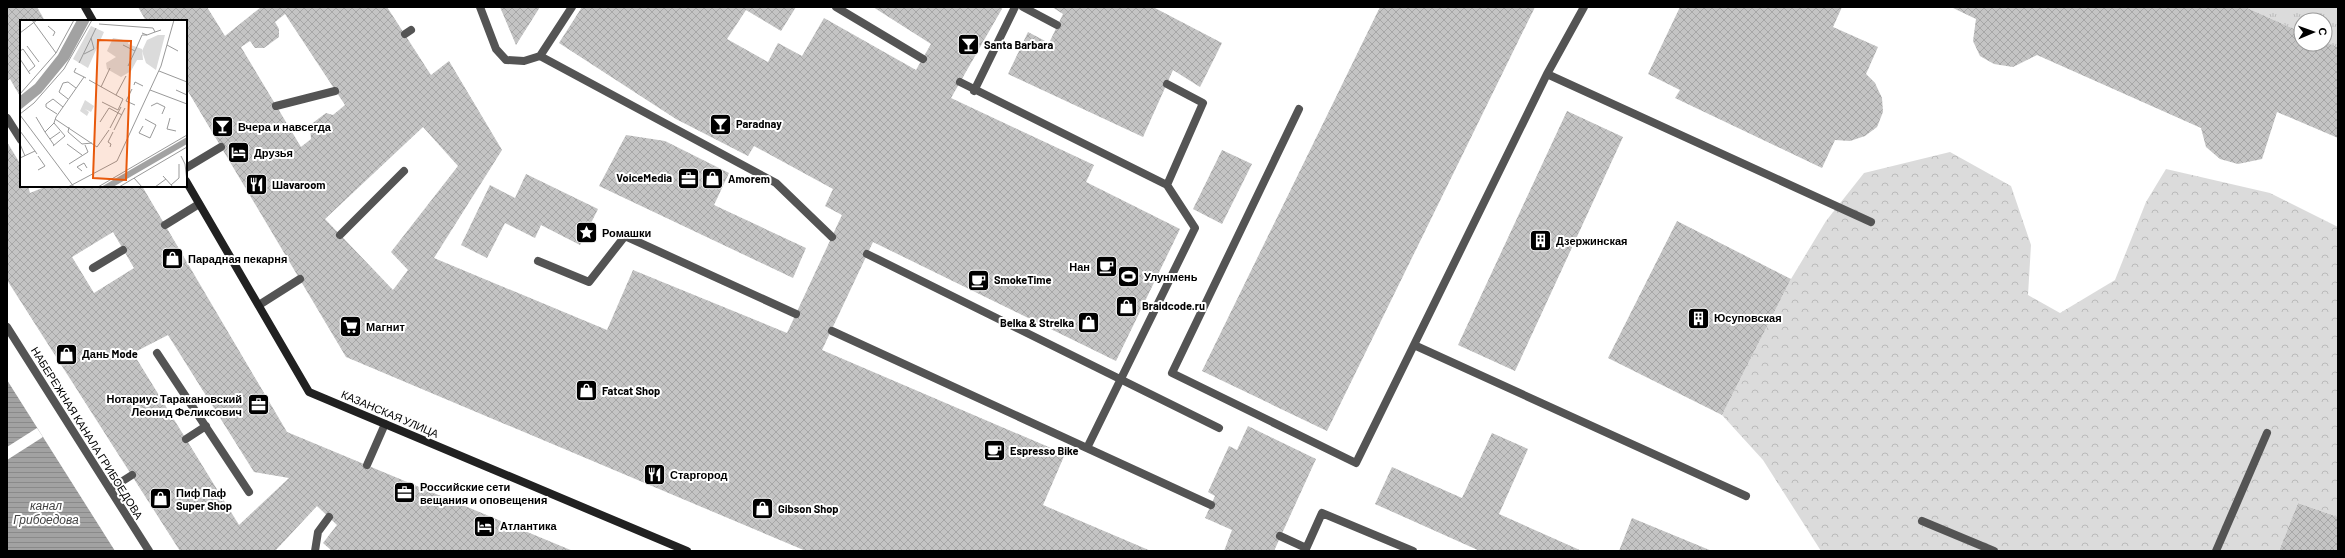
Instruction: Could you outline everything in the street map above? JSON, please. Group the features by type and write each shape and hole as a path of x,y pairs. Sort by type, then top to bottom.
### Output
{"street":[{"path":"84,7 92,20"},
{"path":"480,7 496,49 506,60 524,61 540,56 572,7"},
{"path":"836,7 923,59"},
{"path":"974,91 1015,7"},
{"path":"1023,7 1057,25"},
{"path":"1299,109 1172,373 1356,463 1547,74 1584,7"},
{"path":"540,56 776,183 832,237"},
{"path":"1547,74 1871,222"},
{"path":"960,82 974,91 1167,184 1195,228 1087,448"},
{"path":"1167,84 1204,103 1167,184"},
{"path":"276,106 335,90"},
{"path":"7,118 20,138"},
{"path":"187,167 221,147"},
{"path":"340,235 404,171"},
{"name":"КАЗАНСКАЯ УЛИЦА","path":"187,183 309,392 687,551"},
{"path":"165,225 199,204"},
{"path":"538,261 589,282 625,236 796,314"},
{"path":"93,268 124,250"},
{"path":"867,254 1219,428"},
{"path":"259,305 300,279"},
{"name":"НАБЕРЕЖНАЯ КАНАЛА ГРИБОЕДОВА","path":"7,327 149,551"},
{"path":"832,331 1211,505"},
{"path":"1414,345 1746,496"},
{"path":"157,353 249,492"},
{"path":"367,465 385,424"},
{"path":"186,439 206,426"},
{"path":"2216,551 2267,433"},
{"path":"110,489 132,475"},
{"path":"1280,536 1306,549 1322,513 1413,551"},
{"path":"315,551 318,532 329,517"},
{"path":"1922,521 1994,551"}],"green space":[{"path":"2245,7 2338,7 2338,47 2333,45 2333,12 2293,12 2293,28"},
{"path":"1950,152 2011,186 2031,245 2028,295 2060,313 2115,280 2146,202 2166,169 2270,193 2338,227 2338,517 2298,503 2279,551 1821,551 1763,460 1722,415 1791,279 1826,221 1864,173"}],"water":[{"name":"канал Грибоедова","path":"7,380 115,551 7,551"}],"pier":[{"path":"37,428 43,437 7,460 7,447"}],"building":[{"path":"7,7 37,7 44,20 20,20 20,96 10,79 7,81"},
{"path":"138,7 207,7 225,36 261,7 387,7 431,75 449,61 502,150 434,258 607,330 633,270 787,333 842,215 825,206 833,189 754,146 748,156 676,119 559,43 582,7 796,7 781,31 746,10 727,39 768,62 778,43 802,56 824,18 916,70 931,44 873,7 1003,7 951,98 1094,165 1086,182 1180,229 1116,361 873,242 822,350 1065,454 1043,505 1151,551 806,551 346,357 187,90 187,20 145,20","holes":["285,14 345,105 333,115 326,113 310,125 311,139 301,147 241,47 250,41 255,48 264,48 279,37 279,29 275,22","423,127 458,166 391,252 408,270 393,290 325,219"]},
{"path":"500,7 540,7 516,45"},
{"path":"1052,7 1153,7 1222,43 1200,87 1173,70 1143,137 1008,74 1028,32 1049,43 1063,14"},
{"path":"1380,7 1535,7 1327,431 1202,371"},
{"path":"1680,7 1842,7 1833,27 1878,47 1866,74 1875,83 1882,98 1883,112 1877,127 1865,136 1850,141 1835,140 1822,168 1675,98 1680,90 1648,74"},
{"path":"1951,7 2245,7 2293,28 2293,52 2333,52 2333,45 2338,47 2338,138 2277,112 2262,159 2238,164 2220,159 2206,147 2201,128 2037,55 2013,67 1994,64 1980,56 1973,41 1976,19"},
{"name":"Дзержинская","path":"1567,111 1623,137 1515,371 1458,345"},
{"path":"626,135 665,141 729,173 714,205 806,248 793,278 599,186"},
{"path":"7,142 20,163 20,187 28,187 30,193 45,187 143,187 287,432 573,551 332,551 323,543 337,525 317,506 275,551 180,551 7,280","holes":["113,232 134,268 94,293 72,257","168,335 254,472 289,478 239,525 133,353"]},
{"path":"1222,150 1252,164 1222,224 1193,209"},
{"path":"526,174 598,209 580,245 541,225 535,238 505,223 487,258 461,245 490,185 515,198"},
{"name":"Юсуповская","path":"1677,221 1791,279 1722,415 1608,358"},
{"path":"1248,426 1316,459 1274,551 1224,551 1232,530 1205,518 1215,496 1208,492 1229,446 1237,450"},
{"path":"1492,433 1528,449 1499,514 1582,551 1480,551 1375,504 1392,467 1462,498"},
{"path":"2298,503 2338,517 2338,551 2279,551"},
{"path":"1632,518 1712,551 1619,551"}],"place":[{"name":"Santa Barbara","path":"969,45"},
{"name":"Paradnay","path":"720,124"},
{"name":"Вчера и навсегда","path":"223,127"},
{"name":"Друзья","path":"238,153"},
{"name":"VoiceMedia","path":"688,178"},
{"name":"Amorem","path":"713,179"},
{"name":"Шavaroom","path":"257,185"},
{"name":"Ромашки","path":"586,233"},
{"name":"Дзержинская","path":"1541,241"},
{"name":"Парадная пекарня","path":"172,259"},
{"name":"Нан","path":"1106,267"},
{"name":"Улунмень","path":"1129,277"},
{"name":"SmokeTime","path":"978,280"},
{"name":"Braidcode.ru","path":"1127,306"},
{"name":"Юсуповская","path":"1699,318"},
{"name":"Belka & Strelka","path":"1089,323"},
{"name":"Магнит","path":"351,327"},
{"name":"Дань Mode","path":"67,354"},
{"name":"Fatcat Shop","path":"587,391"},
{"name":"Нотариус Таракановский Леонид Феликсович","path":"258,405"},
{"name":"Espresso Bike","path":"994,451"},
{"name":"Старгород","path":"654,475"},
{"name":"Российские сети вещания и оповещения","path":"405,493"},
{"name":"Пиф Паф Super Shop","path":"160,499"},
{"name":"Gibson Shop","path":"762,509"},
{"name":"Атлантика","path":"485,526"}]}
